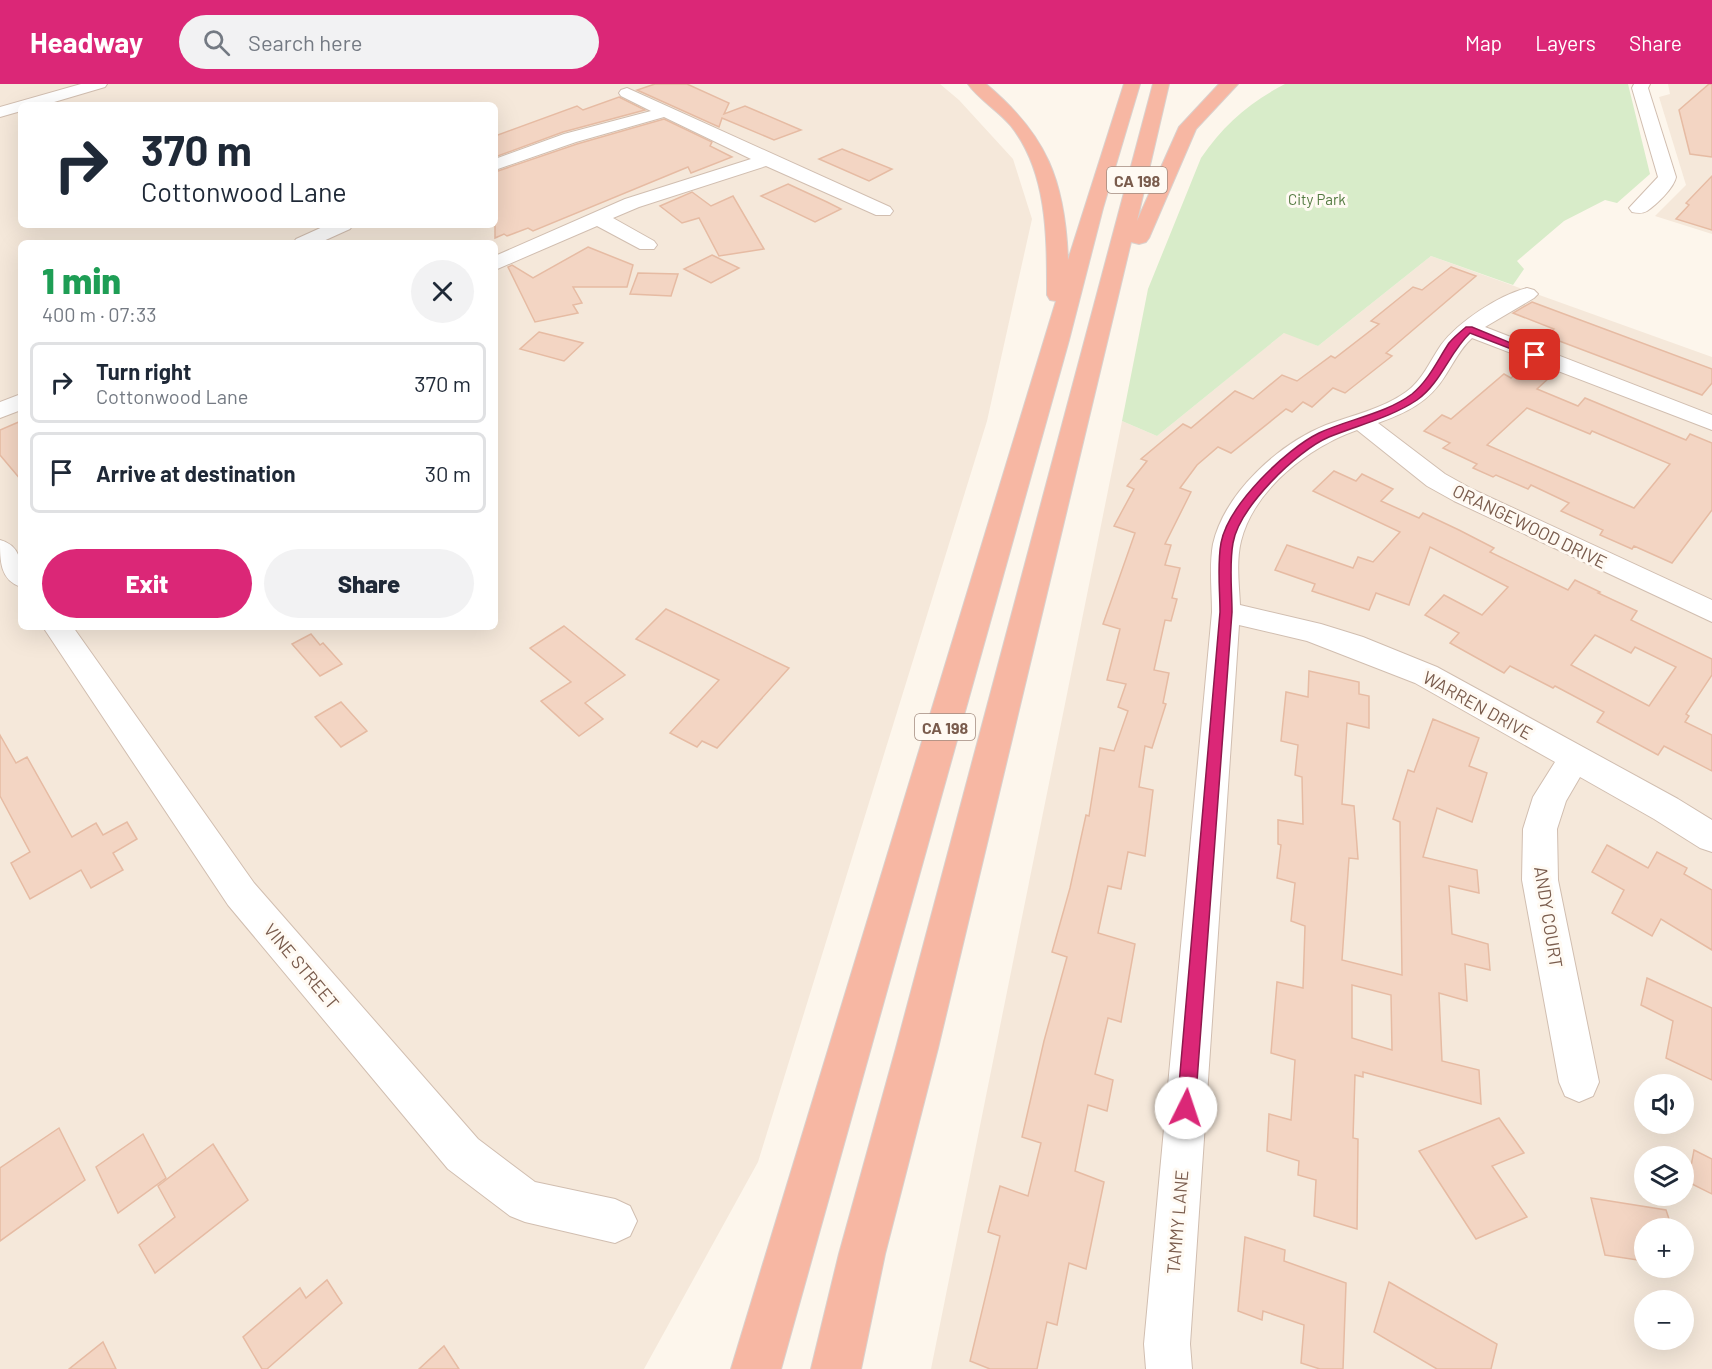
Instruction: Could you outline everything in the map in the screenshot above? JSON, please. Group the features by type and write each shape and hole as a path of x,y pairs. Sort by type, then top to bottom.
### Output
{"highway":[{"path":"976,84 1019,125 1037,151 1051,187 1058,246 1057,340"},
{"name":"CA 198","path":"756,1369 1057,340 1093,208 1132,84"},
{"name":"CA 198","path":"836,1369 862,1254 1161,84"},
{"path":"1113,277 1138,239 1188,127 1218,93 1230,84"}],"street":[{"path":"36,102 99,84"},
{"path":"1639,208 1668,177 1640,88 1642,84"},
{"path":"627,93 767,160 883,211"},
{"path":"0,112 18,107"},
{"path":"498,164 570,138 665,112"},
{"path":"504,260 597,218 664,192 767,160"},
{"path":"597,218 647,245"},
{"path":"310,240 336,228"},
{"name":"TAMMY LANE","path":"1169,1369 1167,1344 1226,612 1227,543 1235,519 1249,499 1295,453 1322,436 1393,409 1414,397 1430,382 1454,343 1469,329 1527,294"},
{"path":"1469,329 1712,423"},
{"path":"0,398 18,394"},
{"path":"0,411 18,402"},
{"name":"ORANGEWOOD DRIVE","path":"1360,421 1436,480 1463,495 1712,612"},
{"path":"0,549 18,574"},
{"name":"WARREN DRIVE","path":"1226,612 1311,631 1353,645 1426,675 1666,809 1712,838"},
{"name":"VINE STREET","path":"60,630 203,842 241,894 463,1154 525,1201 615,1221"},
{"name":"ANDY COURT","path":"1575,758 1550,797 1540,829 1540,880 1579,1082"}],"shaded area":[{"path":"0,84 940,84 959,100 1013,159 1032,219 987,421 758,1162 644,1369 0,1369"},
{"path":"1668,84 1712,84 1712,234 1655,216 1686,185 1659,97 1670,94"},
{"path":"1431,256 1712,357 1712,1369 931,1369 1122,421 1157,436 1285,332 1318,346"}],"green space":[{"name":"City Park","path":"1285,84 1628,84 1650,174 1617,203 1605,200 1564,221 1517,261 1524,269 1513,285 1431,256 1318,346 1284,333 1157,436 1122,421 1148,289 1201,158 1209,146 1238,115"}],"building":[{"path":"655,84 687,84 729,103 724,114 745,106 801,130 774,140 722,118 719,127 637,90"},
{"path":"1709,84 1712,84 1712,157 1690,154 1679,110"},
{"path":"619,97 645,110 563,132 498,156 498,135 577,106 583,110"},
{"path":"664,119 712,142 710,146 732,157 691,173 688,167 533,231 528,228 495,238 495,228 498,228 498,171 577,144"},
{"path":"842,149 892,169 869,181 819,159"},
{"path":"1712,176 1712,230 1676,219 1689,205 1686,203"},
{"path":"788,184 841,209 815,222 761,196"},
{"path":"692,192 711,206 733,196 764,249 719,256 699,218 682,223 660,206"},
{"path":"588,247 633,265 627,287 573,287 582,303 573,305 578,313 535,322 508,267 512,265 533,278"},
{"path":"712,255 739,268 711,283 684,269"},
{"path":"1451,267 1476,276 1386,353 1392,356 1345,393 1333,388 1312,407 1303,402 1292,412 1286,409 1231,453 1218,447 1197,465 1180,488 1191,492 1165,544 1171,545 1165,565 1180,568 1172,598 1177,599 1171,621 1165,620 1154,670 1169,673 1163,703 1166,704 1152,748 1145,746 1139,787 1153,790 1145,856 1128,852 1121,889 1108,886 1098,933 1135,944 1121,1022 1108,1018 1095,1074 1113,1080 1107,1111 1088,1105 1075,1171 1104,1182 1086,1269 1069,1263 1057,1325 1047,1322 1037,1369 990,1369 970,1361 1000,1236 988,1232 1000,1186 1028,1196 1041,1143 1022,1137 1044,1041 1067,957 1052,952 1070,888 1086,815 1089,816 1100,748 1114,751 1128,711 1118,707 1126,684 1107,680 1120,629 1103,624 1135,533 1114,526 1134,489 1127,486 1147,461 1141,459 1183,424 1191,428 1235,391 1253,399 1282,375 1297,381 1331,356 1335,358 1379,324 1371,321 1413,287 1422,290"},
{"path":"638,273 678,274 671,296 630,294"},
{"path":"1532,302 1712,369 1712,383 1702,395 1546,336 1554,329 1513,313"},
{"path":"539,332 583,343 564,361 520,349"},
{"path":"1523,367 1549,378 1537,389 1578,406 1585,398 1686,440 1690,434 1712,443 1712,510 1672,563 1634,546 1632,549 1600,535 1603,530 1561,511 1569,503 1531,485 1528,489 1473,468 1477,464 1443,448 1450,443 1424,431 1442,415 1451,419 1504,374 1511,378","holes":["1527,408 1590,434 1592,431 1670,464 1634,508 1487,445"]},
{"path":"18,422 18,476 0,455 0,430"},
{"path":"1334,471 1356,481 1362,474 1393,489 1381,501 1419,518 1423,513 1459,530 1494,548 1490,552 1568,590 1575,580 1637,611 1631,620 1712,659 1712,675 1686,714 1689,716 1685,722 1712,735 1712,771 1664,746 1658,755 1597,722 1604,712 1555,686 1553,688 1510,666 1504,673 1450,643 1459,633 1425,615 1444,595 1482,615 1508,587 1430,547 1409,605 1376,593 1369,610 1312,591 1315,584 1275,570 1287,545 1353,568 1358,557 1373,562 1400,532 1313,491","holes":["1595,635 1631,653 1635,647 1676,667 1649,706 1571,665"]},
{"path":"666,609 789,668 717,748 702,741 697,747 670,733 719,680 636,639"},
{"path":"564,626 625,675 585,703 603,719 579,736 541,701 571,682 530,648"},
{"path":"311,634 320,645 323,643 342,664 320,676 292,644"},
{"path":"1309,671 1359,682 1359,694 1369,696 1369,728 1347,723 1342,804 1354,806 1358,859 1349,858 1342,960 1402,975 1400,822 1393,819 1408,770 1414,772 1433,719 1479,738 1469,766 1487,773 1472,822 1437,808 1423,857 1477,870 1479,893 1449,886 1452,934 1488,944 1490,970 1465,964 1467,1001 1439,993 1442,1061 1479,1070 1481,1104 1363,1072 1363,1077 1355,1075 1353,1138 1358,1139 1357,1229 1314,1216 1316,1180 1298,1175 1299,1161 1267,1151 1269,1114 1291,1120 1295,1060 1271,1053 1277,982 1303,988 1305,926 1291,921 1295,883 1277,878 1281,845 1278,844 1278,820 1303,824 1302,777 1295,775 1298,745 1281,741 1286,692 1308,697","holes":["1352,985 1391,995 1392,1050 1352,1038"]},
{"path":"341,702 367,731 341,747 315,717"},
{"path":"0,735 16,763 27,757 72,837 96,823 103,835 127,822 137,839 113,853 123,870 91,888 81,870 30,899 11,863 30,852 0,796"},
{"path":"1607,845 1648,868 1657,852 1687,868 1684,874 1712,890 1712,950 1661,919 1652,936 1612,913 1624,890 1592,872"},
{"path":"1647,978 1712,1008 1712,1080 1666,1058 1673,1021 1641,1005"},
{"path":"1499,1118 1524,1153 1492,1166 1527,1217 1476,1239 1419,1151"},
{"path":"59,1128 85,1180 0,1241 0,1168"},
{"path":"143,1134 166,1178 118,1213 96,1167"},
{"path":"213,1144 248,1200 155,1273 139,1245 175,1217 158,1186"},
{"path":"1694,1150 1712,1159 1712,1194 1694,1185"},
{"path":"1591,1198 1666,1210 1669,1218 1634,1218 1634,1259 1605,1255"},
{"path":"1245,1237 1285,1250 1284,1261 1346,1283 1343,1369 1320,1369 1301,1363 1304,1325 1263,1311 1262,1320 1238,1311"},
{"path":"327,1280 342,1303 267,1369 262,1369 243,1337 300,1288 306,1298"},
{"path":"1389,1282 1497,1344 1491,1369 1437,1369 1374,1332"},
{"path":"103,1342 116,1369 69,1369"},
{"path":"444,1346 459,1369 419,1369"}],"route":[{"path":"1186,1108 1226,612 1227,543 1235,519 1249,499 1295,453 1322,436 1393,409 1414,397 1430,382 1454,343 1469,329 1535,355"}]}
